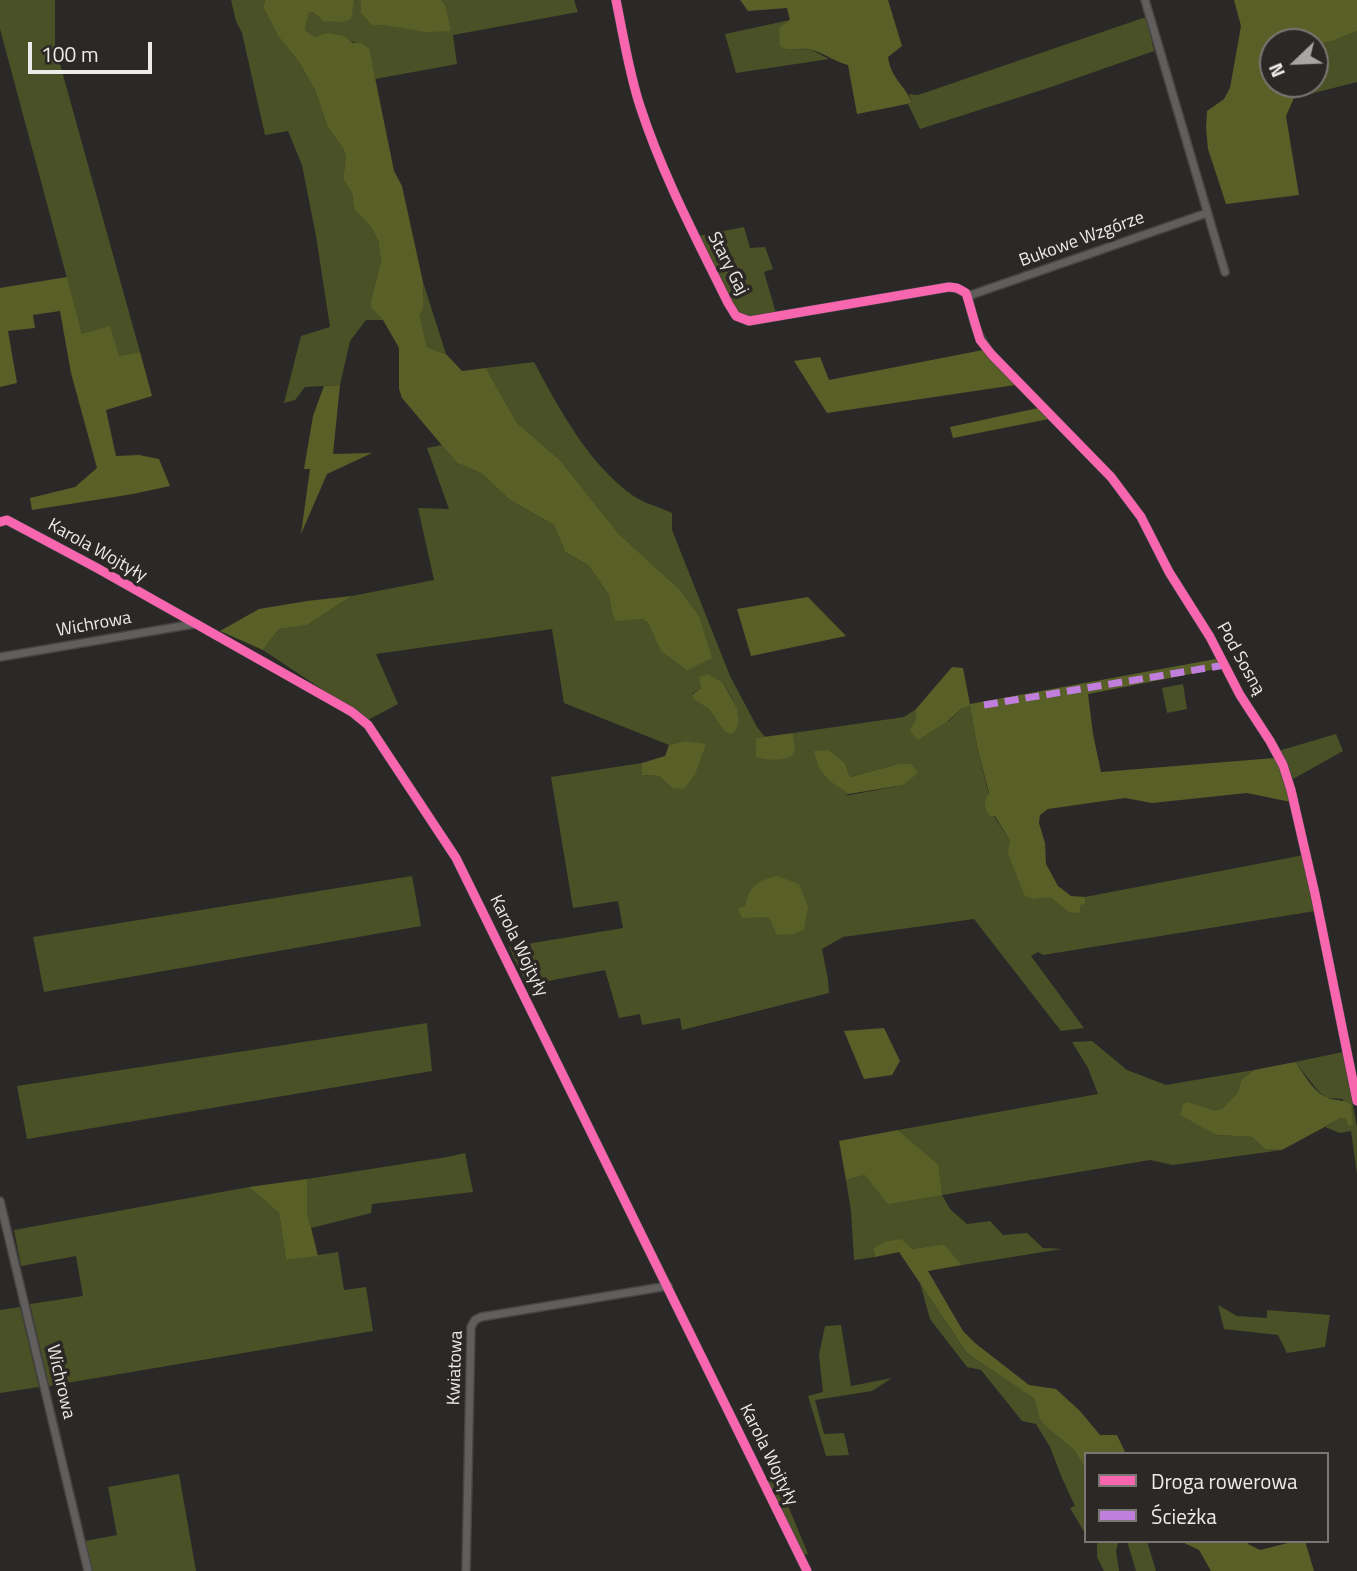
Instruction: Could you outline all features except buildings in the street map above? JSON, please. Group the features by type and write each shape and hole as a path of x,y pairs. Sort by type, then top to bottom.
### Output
{"street":[{"name":"Stary Gaj","path":"617,0 638,102 654,148 736,316 749,321 949,287 957,288 968,296"},
{"path":"1145,0 1225,272"},
{"name":"Bukowe Wzgórze","path":"968,296 1207,213"},
{"name":"Pod Sosną","path":"968,296 980,340 1111,477 1141,517 1169,572 1210,637 1283,765 1315,894 1357,1101"},
{"name":"Karola Wojtyły","path":"0,522 7,520 97,568 338,704 368,725 456,858 807,1571"},
{"name":"Wichrowa","path":"0,657 194,624"},
{"name":"Wichrowa","path":"0,1201 88,1571"},
{"name":"Kwiatowa","path":"466,1571 471,1327 475,1320 668,1286"}],"green space":[{"path":"0,0 55,0 55,46 140,352 119,356 82,334 0,29"},
{"path":"231,0 265,0 263,7 278,36 299,62 315,90 328,128 343,148 346,156 343,179 352,193 354,209 370,226 378,240 381,261 371,308 383,320 366,320 350,341 340,385 305,387 295,400 284,403 301,336 330,327 302,165 288,131 265,135 242,33"},
{"path":"265,0 357,0 354,1 351,19 344,22 323,21 313,12 309,13 305,30 315,37 327,33 344,36 353,43 361,43 369,48 394,171 402,186 423,282 424,305 420,316 427,347 446,354 462,371 486,368 517,423 560,460 619,534 678,588 699,616 712,658 687,670 660,650 648,623 642,619 616,621 609,595 588,565 565,552 554,525 510,500 481,473 457,463 402,398 399,389 399,348 383,320 371,308 381,261 378,240 370,226 354,209 352,193 343,179 346,156 343,148 328,128 315,90 299,62 278,36 263,7"},
{"path":"361,0 361,13 372,26 384,25 445,5 441,0 574,0 578,12 453,35 457,64 375,79 368,47 333,34 315,37 305,30 309,13 313,12 323,21"},
{"path":"361,0 441,0 445,5 451,31 426,32 384,25 372,26 361,13"},
{"path":"740,0 888,0 902,46 888,57 895,76 912,103 857,114 848,65 814,50 790,50 780,46 779,28 790,20 787,8 748,11"},
{"path":"1234,0 1357,0 1357,31 1333,41 1329,42 1329,28 1259,28 1259,98 1294,98 1286,116 1299,195 1226,204 1208,149 1207,111 1224,99 1230,88 1241,26"},
{"path":"1146,17 1154,51 920,129 908,104 912,103 909,94 918,95"},
{"path":"790,20 787,50 810,49 829,59 736,73 725,34"},
{"path":"1357,31 1357,82 1329,89 1329,42"},
{"path":"744,227 750,248 765,247 773,269 764,272 776,313 752,317 737,311 732,306 698,236"},
{"path":"67,277 82,334 110,326 119,356 140,352 152,396 106,410 116,456 139,455 159,459 170,486 32,510 30,498 75,487 97,468 71,373 60,311 33,315 35,328 8,331 17,383 0,387 0,288"},
{"path":"423,282 446,354 427,347 420,316 424,305"},
{"path":"983,350 1015,385 827,413 794,361 820,357 829,380"},
{"path":"534,362 576,434 601,467 632,495 672,513 672,530 730,676 765,737 757,738 795,747 793,733 904,717 916,709 916,719 949,721 970,704 994,816 1010,841 1033,899 1051,898 1068,912 1080,912 1085,897 1304,855 1315,911 1043,955 1038,952 1031,956 1084,1028 1061,1031 974,919 843,937 822,949 829,993 682,1030 680,1018 642,1025 640,1014 619,1018 605,970 527,985 509,947 623,928 618,901 573,908 551,777 642,763 642,775 659,776 672,788 684,741 669,745 564,703 552,629 376,654 398,704 368,720 263,650 279,629 307,625 352,596 434,580 418,508 449,509 427,448 442,445 457,463 481,473 510,500 554,525 565,552 588,565 609,595 612,613 642,619 648,623 660,650 678,588 619,534 560,460 517,423 486,368","holes":["723,683 737,710 737,729 724,731 709,709 694,700 692,694 701,688","829,750 845,763 850,777 898,764 903,785 845,796 849,794 825,777"]},
{"path":"340,385 333,454 372,453 327,474 301,534 310,469 304,469 313,416 324,386"},
{"path":"1038,408 1049,419 953,438 950,427"},
{"path":"352,596 307,625 279,629 263,650 220,631 259,609"},
{"path":"808,597 846,636 751,656 737,609"},
{"path":"1216,659 1221,668 1088,694 1101,772 1275,758 1291,802 1247,793 1152,803 1125,798 1048,809 1040,815 1039,823 1045,843 1046,864 1058,886 1071,896 1085,897 1080,913 1068,912 1051,898 1033,899 1025,896 1008,854 1010,841 995,816 990,816 985,807 989,793 970,705 918,740 910,731 916,719 916,709 952,667 963,668 970,704"},
{"path":"708,674 723,683 737,708 737,729 731,734 724,731 709,709 694,700 692,695 701,688 699,677"},
{"path":"1183,684 1187,709 1167,713 1162,688"},
{"path":"793,733 793,755 775,760 756,757 756,738"},
{"path":"1336,734 1343,751 1293,779 1278,751"},
{"path":"684,741 706,744 695,774 684,789 672,788 659,776 642,775 642,763 665,756 669,745"},
{"path":"829,750 845,763 850,777 898,764 911,764 918,773 903,785 849,794 830,781 819,767 814,751"},
{"path":"412,876 421,926 44,992 33,937"},
{"path":"777,876 799,884 808,907 804,929 794,934 777,935 769,917 742,918 738,909 746,905 749,893 756,885"},
{"path":"427,1023 432,1071 27,1139 17,1086"},
{"path":"884,1028 900,1061 892,1075 864,1079 844,1031"},
{"path":"1092,1041 1127,1070 1166,1085 1254,1070 1241,1080 1238,1092 1222,1109 1213,1110 1189,1102 1217,1135 1252,1137 1265,1149 1282,1150 1173,1165 1150,1160 942,1195 950,1209 967,1224 990,1221 1003,1235 1027,1233 1043,1248 1062,1249 962,1265 944,1244 912,1249 873,1249 875,1257 854,1260 846,1180 938,1164 898,1130 1098,1094 1088,1068 1072,1042"},
{"path":"1343,1052 1357,1127 1357,1174 1351,1131 1340,1133 1325,1127 1345,1118 1343,1099 1327,1098 1319,1092 1295,1062"},
{"path":"1295,1062 1320,1093 1327,1098 1351,1104 1353,1125 1349,1126 1345,1118 1341,1118 1282,1150 1265,1149 1252,1137 1217,1135 1180,1115 1183,1104 1189,1102 1213,1110 1222,1109 1238,1092 1241,1080 1254,1070"},
{"path":"898,1130 938,1164 942,1195 888,1204 865,1175 846,1180 839,1141"},
{"path":"465,1153 473,1192 372,1204 371,1213 311,1228 307,1212 307,1179"},
{"path":"307,1179 307,1212 318,1256 286,1260 279,1213 249,1187"},
{"path":"249,1187 279,1213 286,1260 338,1252 344,1290 366,1287 373,1331 49,1386 30,1304 83,1296 76,1256 21,1266 14,1230"},
{"path":"901,1239 912,1249 944,1244 962,1265 928,1271 963,1331 1029,1385 1056,1389 1080,1411 1100,1435 1117,1435 1125,1452 1084,1452 1084,1467 1074,1450 1044,1425 1039,1418 1035,1399 967,1353 899,1252 875,1257 873,1249 885,1242"},
{"path":"920,1283 967,1353 1036,1399 1039,1418 1044,1425 1074,1450 1084,1467 1084,1532 1070,1508 1075,1506 1050,1447 1036,1424 1022,1421 981,1370 967,1367 930,1319"},
{"path":"1218,1305 1237,1316 1267,1318 1267,1310 1330,1315 1325,1347 1287,1353 1278,1335 1224,1329"},
{"path":"20,1307 39,1387 0,1393 0,1310"},
{"path":"841,1325 851,1386 892,1378 872,1391 815,1400 824,1434 844,1433 849,1455 826,1456 808,1396 823,1392 819,1355 825,1326"},
{"path":"179,1474 196,1571 92,1571 85,1541 117,1535 108,1487"},
{"path":"765,1477 769,1477 782,1491 808,1554 804,1555"},
{"path":"1097,1543 1118,1543 1116,1550 1119,1571 1104,1571 1097,1557"},
{"path":"1148,1543 1156,1571 1136,1571 1128,1544"},
{"path":"1184,1543 1248,1543 1260,1550 1288,1543 1306,1543 1314,1571 1211,1571 1199,1550"}],"marked path":[{"path":"984,705 1225,665"}],"cycle path":[{"path":"616,0 633,80 649,131 680,206 736,316 749,321 949,287 957,288 966,293 980,340 992,355 1111,477 1141,517 1169,572 1210,637 1240,695 1283,765 1315,894 1357,1101"},
{"path":"0,522 7,520 97,568 352,712 368,725 456,858 807,1571"}]}
